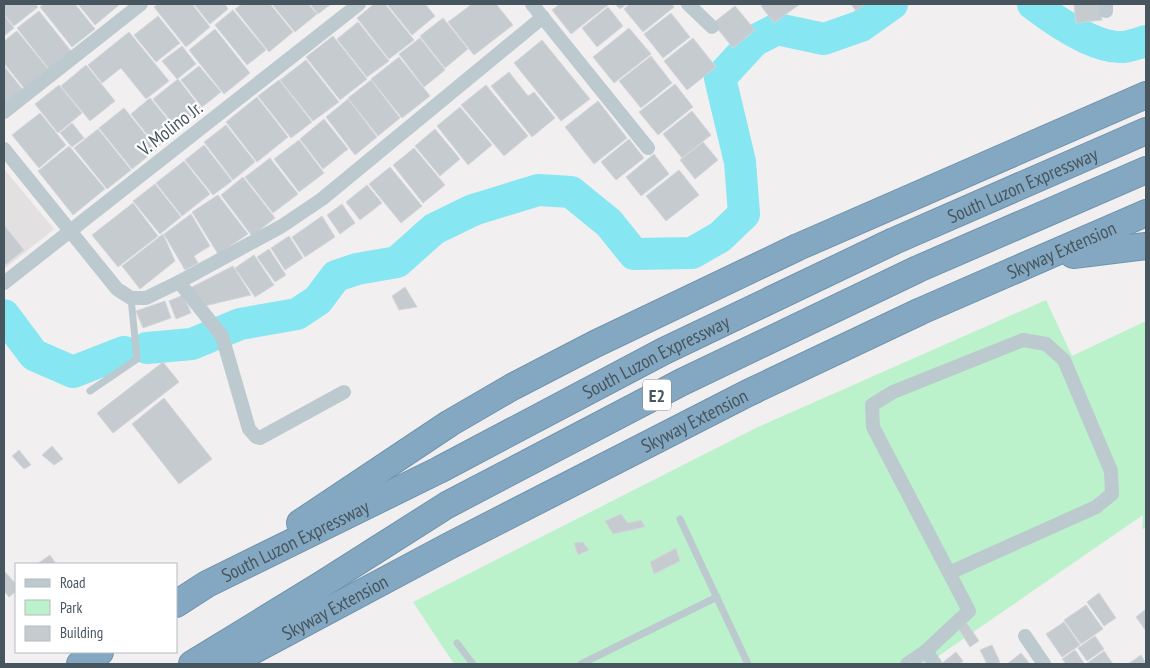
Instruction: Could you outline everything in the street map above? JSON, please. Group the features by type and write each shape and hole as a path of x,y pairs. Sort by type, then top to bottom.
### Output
{"highway":[{"name":"E2","path":"207,584 450,423 512,387 595,344 816,239 1146,95"},
{"name":"South Luzon Expressway","path":"178,603 207,584 439,470 664,351 894,241 1146,131"},
{"name":"South Luzon Expressway","path":"192,664 321,585 447,504 682,382 918,269 1146,170"},
{"name":"Skyway Extension","path":"228,664 449,546 748,393 921,312 1146,214"},
{"path":"1047,258 1146,246"},
{"path":"80,664 98,653"}],"street":[{"path":"4,112 141,4"},
{"name":"V. Molino Jr.","path":"4,282 359,4"},
{"path":"532,4 648,148"},
{"path":"688,4 712,27"},
{"path":"4,149 117,289 131,298 146,298 282,226 322,199 542,18"},
{"path":"179,282 218,330 224,342 249,429 256,437 265,435 344,392"},
{"path":"907,664 926,651 969,611 872,427 872,405 893,392 1023,340 1046,344 1064,360 1111,471 1112,494 1096,507 949,573"},
{"path":"1025,636 1044,664"},
{"path":"926,651 935,664"}],"lane":[{"path":"90,392 137,359 131,298"},
{"path":"680,519 748,664"},
{"path":"581,664 717,597"},
{"path":"457,643 473,664"}],"shaded area":[{"path":"4,169 54,229 4,269"}],"green space":[{"path":"1046,300 1072,356 1146,321 1146,526 1142,530 1143,515 927,664 454,664 413,602 756,428"}],"building":[{"path":"4,4 35,4 38,7 14,26 4,14"},
{"path":"44,4 75,4 95,29 72,47 40,7"},
{"path":"78,4 118,4 119,5 95,25"},
{"path":"158,4 192,4 210,27 186,47 154,7"},
{"path":"194,4 225,4 228,9 210,24"},
{"path":"242,4 270,4 293,32 269,52 235,9"},
{"path":"272,4 308,4 317,14 295,32"},
{"path":"310,4 331,4 318,14"},
{"path":"374,4 385,4 414,40 389,59 357,18"},
{"path":"387,4 425,4 435,16 412,35"},
{"path":"472,4 496,4 513,25 474,55 448,22"},
{"path":"560,4 608,5 571,34 552,10"},
{"path":"615,4 627,4 620,9"},
{"path":"630,4 672,4 674,7 643,32 624,9"},
{"path":"764,4 800,4 774,23 761,6"},
{"path":"851,4 865,4 856,11"},
{"path":"1074,4 1101,4 1102,20 1076,23"},
{"path":"735,6 755,30 733,48 713,23"},
{"path":"608,7 623,26 597,47 582,28"},
{"path":"233,10 266,50 247,65 215,25"},
{"path":"39,11 71,51 49,69 17,28"},
{"path":"671,13 690,37 663,58 644,34"},
{"path":"4,15 14,28 4,36"},
{"path":"158,16 180,43 156,62 134,35"},
{"path":"443,18 468,49 445,68 420,36"},
{"path":"358,22 389,61 367,77 337,39"},
{"path":"629,28 651,54 614,83 593,57"},
{"path":"215,29 250,73 224,94 189,50"},
{"path":"17,31 48,69 24,88 4,63 4,41"},
{"path":"129,32 169,81 146,99 121,68 102,83 88,65"},
{"path":"333,36 367,79 340,100 306,57"},
{"path":"420,38 445,70 424,87 399,54"},
{"path":"693,38 716,67 687,90 664,61"},
{"path":"542,40 590,99 561,121 514,63"},
{"path":"182,46 196,64 177,79 162,61"},
{"path":"651,56 672,83 641,108 619,81"},
{"path":"399,57 430,96 402,118 371,79"},
{"path":"306,60 339,102 313,121 280,80"},
{"path":"86,65 115,101 90,121 61,86"},
{"path":"4,66 23,90 4,106"},
{"path":"199,66 221,92 202,107 181,80"},
{"path":"509,72 528,96 534,92 555,118 532,137 491,86"},
{"path":"178,79 202,110 178,130 153,99"},
{"path":"279,80 312,122 291,138 258,96"},
{"path":"371,80 400,118 378,136 348,98"},
{"path":"675,84 693,107 658,135 639,112"},
{"path":"59,85 82,113 58,133 35,104"},
{"path":"486,85 528,136 504,156 461,105"},
{"path":"257,97 288,137 257,162 226,122"},
{"path":"150,98 177,131 157,147 131,114"},
{"path":"348,99 377,137 355,155 326,117"},
{"path":"598,101 627,138 594,164 565,127"},
{"path":"460,107 492,145 468,165 437,126"},
{"path":"124,108 157,149 132,169 99,128"},
{"path":"692,111 711,135 682,158 663,134"},
{"path":"40,113 66,145 39,168 12,135"},
{"path":"324,119 348,149 323,169 300,139"},
{"path":"72,123 84,138 72,147 60,133"},
{"path":"226,125 255,162 233,180 204,142"},
{"path":"98,129 131,170 107,189 74,148"},
{"path":"435,129 460,159 440,176 415,146"},
{"path":"629,139 644,158 616,180 601,162"},
{"path":"299,140 324,173 299,192 274,159"},
{"path":"703,142 718,160 695,179 680,160"},
{"path":"204,145 232,181 213,195 185,160"},
{"path":"69,146 105,189 73,215 38,171"},
{"path":"414,148 445,185 423,203 393,165"},
{"path":"654,154 669,174 641,196 626,177"},
{"path":"270,158 298,194 273,213 245,177"},
{"path":"184,161 210,194 182,216 156,183"},
{"path":"390,167 422,206 401,223 369,184"},
{"path":"679,170 699,195 666,221 646,196"},
{"path":"243,177 275,218 252,236 221,195"},
{"path":"155,184 181,217 160,234 133,201"},
{"path":"367,185 382,203 360,220 346,202"},
{"path":"218,195 248,234 218,254 192,212"},
{"path":"133,203 158,236 118,267 92,235"},
{"path":"342,204 355,223 340,234 327,215"},
{"path":"191,214 210,246 194,256 198,263 185,270 164,234"},
{"path":"322,216 335,237 305,257 292,237"},
{"path":"4,225 24,250 4,266"},
{"path":"163,234 175,261 140,289 122,266"},
{"path":"289,236 303,258 285,270 271,248"},
{"path":"269,249 286,275 275,282 257,257"},
{"path":"254,255 274,285 255,297 235,268"},
{"path":"233,266 251,295 200,307 190,288"},
{"path":"405,287 417,307 399,310 392,296"},
{"path":"183,295 191,313 176,319 169,301"},
{"path":"165,301 171,318 143,328 136,311"},
{"path":"163,362 179,382 113,433 97,413"},
{"path":"164,398 212,459 179,484 132,424"},
{"path":"52,446 63,459 54,465 42,455"},
{"path":"19,450 31,465 24,469 12,456"},
{"path":"621,514 628,523 641,520 645,527 613,534 605,521"},
{"path":"583,542 589,550 578,555 574,543"},
{"path":"676,548 680,561 654,574 650,562"},
{"path":"50,555 55,563 38,563"},
{"path":"5,572 15,583 15,592 9,597 4,591"},
{"path":"1099,593 1116,618 1104,626 1087,602"},
{"path":"1086,605 1103,629 1081,644 1064,620"},
{"path":"1146,609 1146,631 1136,617"},
{"path":"1064,622 1080,645 1062,657 1046,634"},
{"path":"967,623 979,641 970,647 958,628"},
{"path":"1095,636 1104,649 1087,661 1078,648"},
{"path":"992,645 1000,662 987,664 980,650"},
{"path":"1075,650 1084,663 1066,664 1062,659"},
{"path":"1104,651 1113,664 1086,664"},
{"path":"956,652 963,661 959,664 941,664"},
{"path":"1021,653 1030,664 1007,664"},
{"path":"1141,655 1146,664 1128,664"}],"waterway":[{"path":"147,348 192,344 240,324 297,314 318,300 336,276 357,269 397,262 434,229 473,210 538,190 571,192 609,223 634,254 692,253 720,237 744,214 740,162 720,78 754,41 777,29 824,39 861,26 892,4"},
{"path":"1033,4 1076,32 1100,43 1123,47 1146,41"},
{"path":"4,315 34,355 73,372 124,352"}]}
